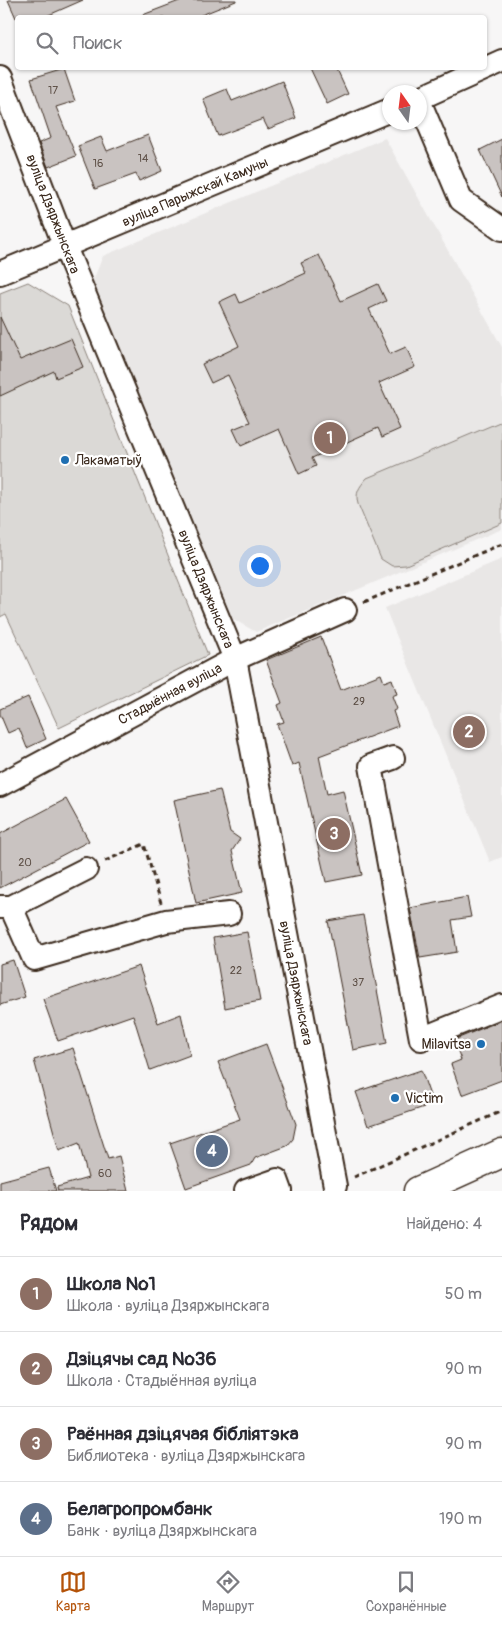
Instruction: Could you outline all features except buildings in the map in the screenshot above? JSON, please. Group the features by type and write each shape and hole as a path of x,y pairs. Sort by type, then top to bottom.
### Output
{"main road":[{"path":"418,1191 502,1154"}],"street":[{"path":"487,68 502,61"},
{"path":"427,95 482,70"},
{"name":"вуліца Дзяржынскага","path":"0,78 65,247 235,659 335,1186"},
{"name":"вуліца Парыжскай Камуны","path":"0,273 382,113"},
{"path":"427,120 461,200 502,229"},
{"name":"Стадыённая вуліца","path":"0,785 235,659 345,610"},
{"path":"393,758 371,766 420,1039 502,1006"},
{"path":"86,869 6,907 34,959 166,921 229,914"},
{"path":"246,1191 276,1180 280,1191"}],"path":[{"path":"345,610 502,544"},
{"path":"86,869 144,844 166,921"},
{"path":"335,1186 502,1111"}],"shaded area":[{"path":"385,138 502,347 502,529 256,632 233,619 92,283 103,256"},
{"name":"Лакаматыў","path":"28,282 68,306 208,655 59,728 6,614 0,617 0,293"},
{"path":"502,421 502,523 406,565 392,566 381,559 357,500 358,490 367,478"},
{"path":"502,559 502,857 490,862 385,608"}],"place":[{"name":"Школа №1","path":"330,438"},
{"name":"Лакаматыў","path":"65,460"},
{"name":"Дзіцячы сад №36","path":"469,732"},
{"name":"Раённая дзіцячая бібліятэка","path":"334,834"},
{"name":"Milavitsa","path":"481,1044"},
{"name":"Victim","path":"395,1098"},
{"name":"Белагропромбанк","path":"212,1151"}]}
